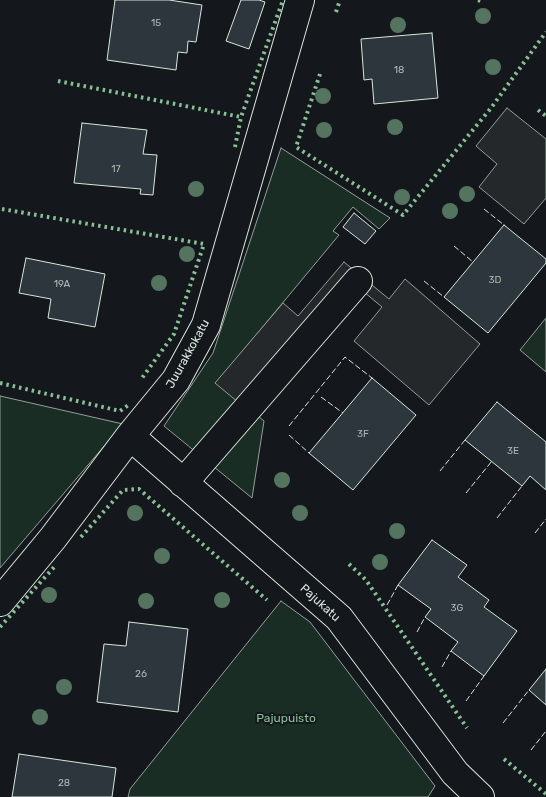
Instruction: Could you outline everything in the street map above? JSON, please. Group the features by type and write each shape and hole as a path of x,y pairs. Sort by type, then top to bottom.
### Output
{"street":[{"name":"Juurakkokatu","path":"0,602 53,538 130,436 176,380 206,324 300,0"},
{"path":"183,483 358,281"},
{"name":"Pajukatu","path":"130,436 339,618 455,773 480,797"}],"green space":[{"path":"281,148 390,218 379,229 353,207 333,231 339,235 217,382 264,421 252,498 164,426 213,353"},
{"path":"546,318 546,372 520,350"},
{"path":"0,396 123,424 0,568"},
{"name":"Pajupuisto","path":"281,601 310,622 435,786 428,797 128,797 130,789"}],"shaded area":[{"path":"507,108 546,139 546,198 524,224 479,187 497,164 476,146"},
{"path":"344,262 389,299 405,279 480,344 429,405 354,341 382,307 345,276 250,412 215,383 283,303 298,316"}],"building":[{"path":"115,0 169,0 202,5 196,42 188,41 187,53 178,52 176,70 107,60"},
{"path":"241,0 265,2 249,49 226,41"},
{"path":"432,33 438,98 374,104 372,79 364,80 361,39"},
{"path":"82,123 147,130 143,154 157,155 153,195 140,194 141,189 74,183"},
{"path":"354,213 376,231 365,244 343,227"},
{"path":"504,225 546,259 546,263 488,333 444,297"},
{"path":"26,258 105,274 95,327 48,318 51,299 19,293"},
{"path":"372,378 416,415 353,490 309,453"},
{"path":"497,402 546,442 546,490 530,476 522,486 465,440"},
{"path":"432,540 467,565 458,577 489,600 484,607 517,631 484,676 451,651 458,642 425,617 431,609 398,585"},
{"path":"129,622 188,629 178,712 97,702 104,644 126,646"},
{"path":"546,669 546,705 529,690"},
{"path":"19,754 116,768 112,797 12,797"}],"hedge":[{"path":"235,147 241,117 283,0"},
{"path":"336,12 340,0"},
{"path":"320,74 296,147 403,215 491,108 546,32"},
{"path":"58,81 241,117"},
{"path":"538,110 546,116"},
{"path":"2,209 204,244 174,334 142,378"},
{"path":"0,383 120,411 130,404"},
{"path":"81,537 123,490 139,489 267,600"},
{"path":"349,564 366,580 467,728"},
{"path":"0,627 56,565"},
{"path":"504,759 546,794"}],"fence":[{"path":"484,209 504,225"},
{"path":"454,246 473,262"},
{"path":"424,281 444,297"},
{"path":"289,426 345,357 372,378"},
{"path":"321,397 343,413"},
{"path":"289,435 309,453"},
{"path":"440,471 465,440"},
{"path":"466,493 492,461"},
{"path":"497,518 522,486"},
{"path":"535,533 546,519"},
{"path":"387,605 398,585"},
{"path":"417,632 425,617"},
{"path":"442,667 451,651"},
{"path":"466,701 484,676"},
{"path":"503,723 529,690"},
{"path":"531,750 546,731"}]}
